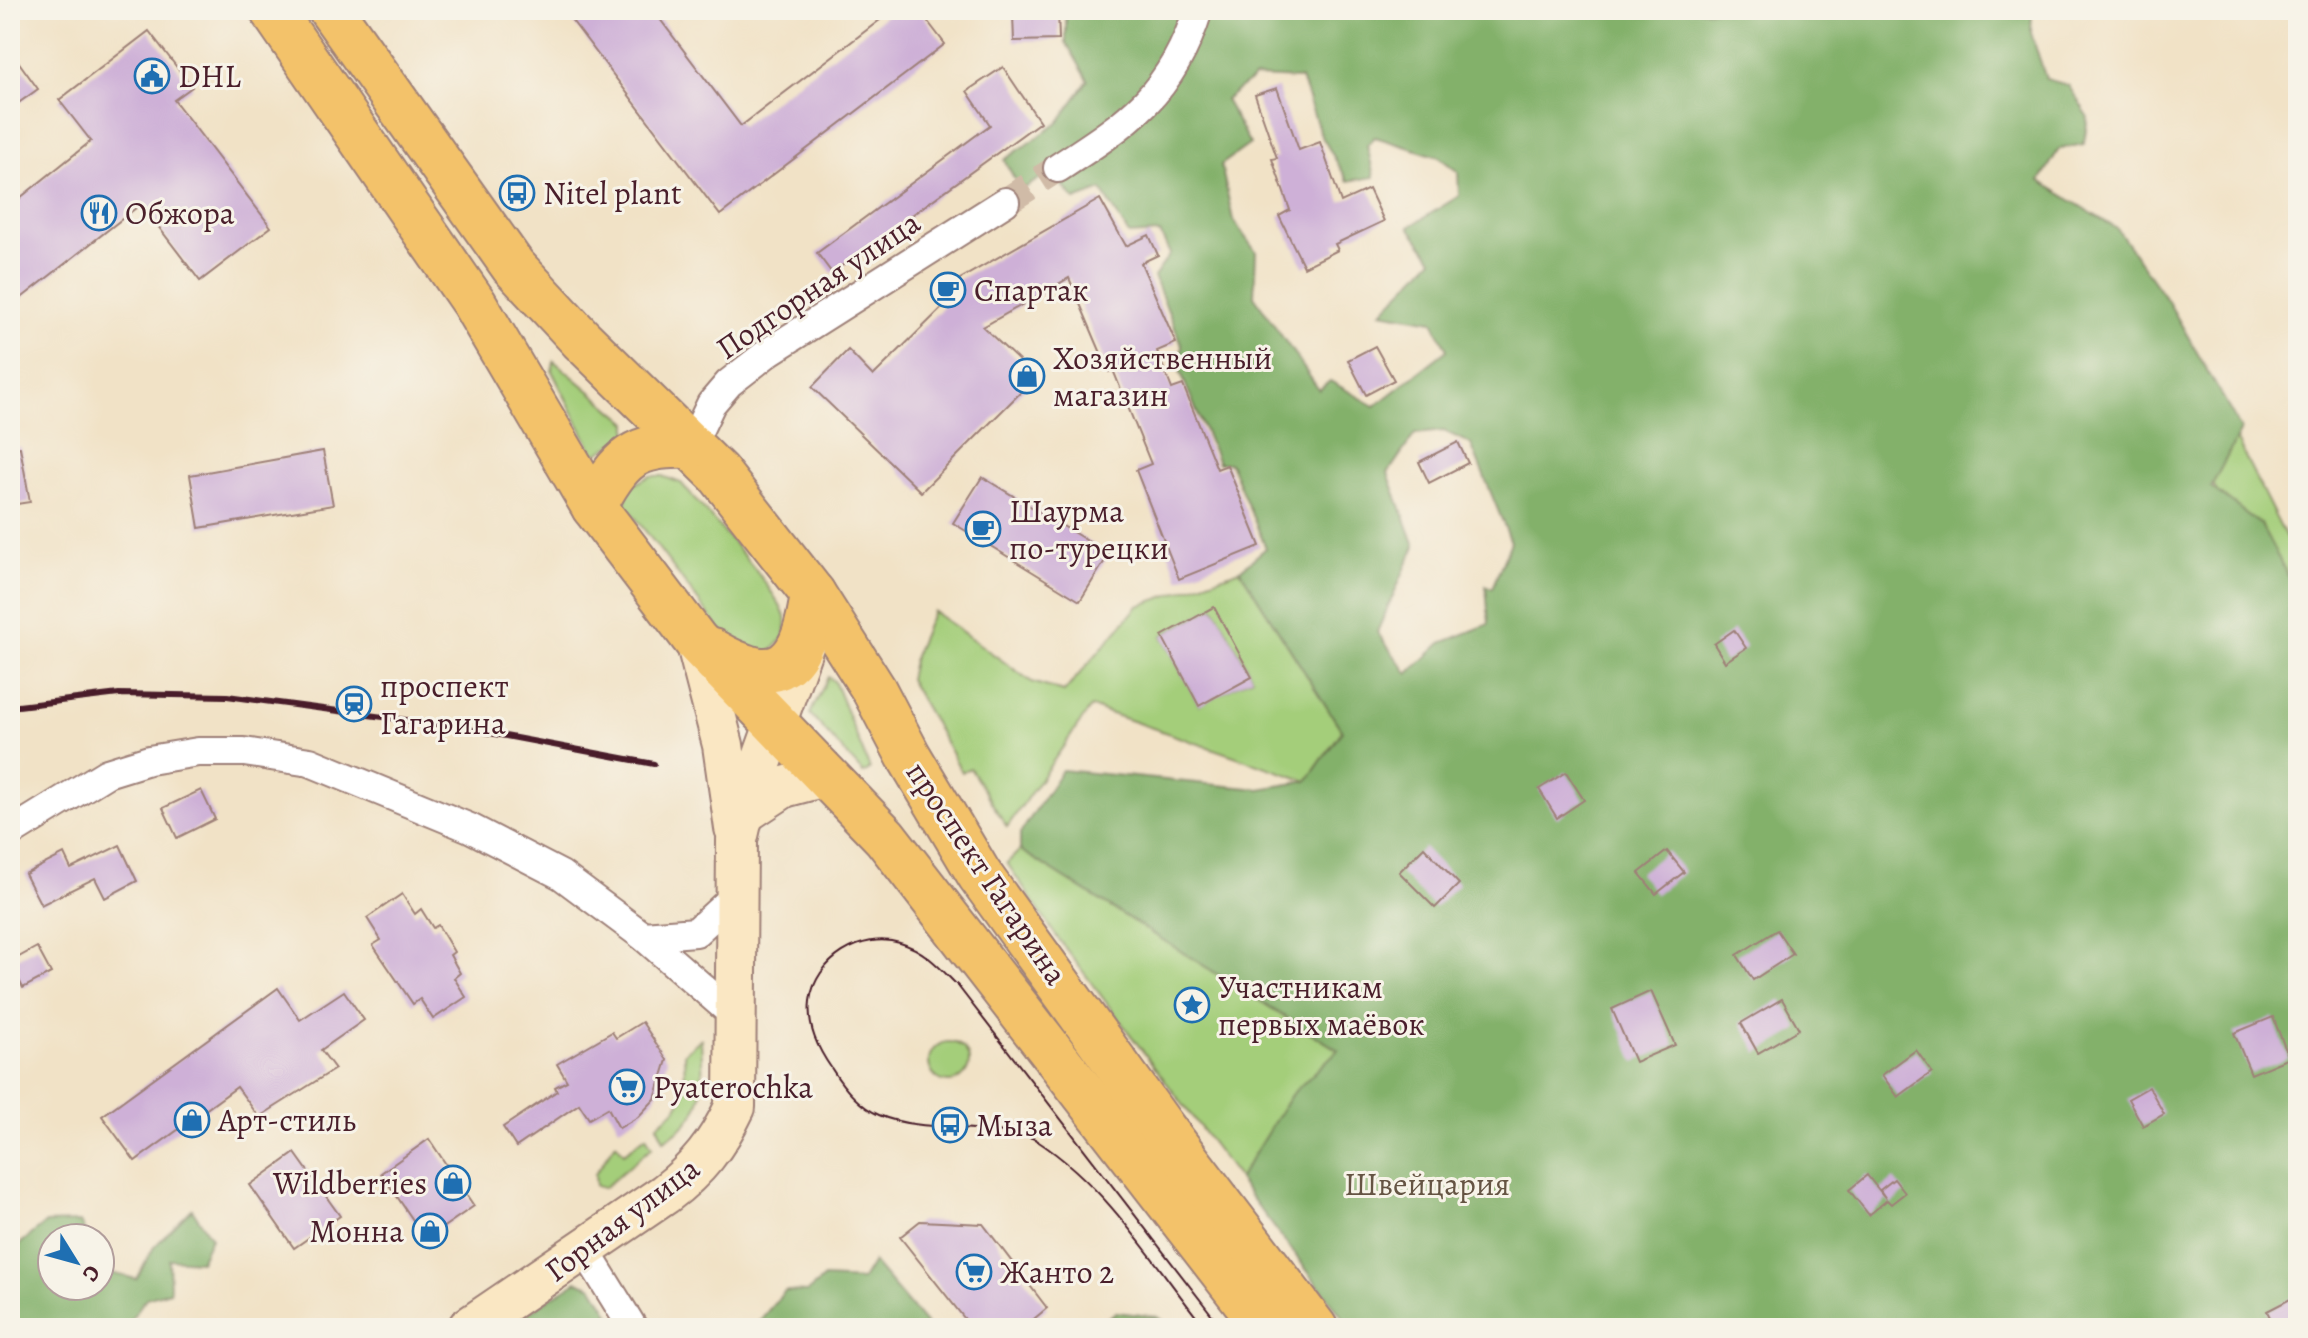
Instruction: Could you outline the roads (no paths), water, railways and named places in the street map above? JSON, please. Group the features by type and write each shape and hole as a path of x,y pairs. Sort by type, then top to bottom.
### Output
{"main road":[{"name":"проспект Гагарина","path":"272,10 474,303 594,507 696,641 885,837 1266,1328"},
{"name":"проспект Гагарина","path":"331,10 513,266 581,339 718,473 810,615 874,690 908,755 979,874 1162,1127 1315,1328"},
{"path":"594,507 611,473 635,452 661,444 691,446"},
{"name":"проспект Гагарина","path":"696,641 737,665 766,673 784,665 810,615"},
{"name":"Горная улица","path":"468,1328 585,1250 695,1171 720,1140 735,1107 734,897 740,827 810,615"},
{"name":"Горная улица","path":"696,641 740,827"},
{"path":"740,827 784,787 825,776"}],"street":[{"path":"1058,168 1112,133 1155,97 1187,44 1198,10"},
{"name":"Подгорная улица","path":"691,446 711,404 729,383 770,351 1005,202"},
{"path":"10,833 107,773 149,760 198,752 244,752 310,762 470,828 561,875 643,936 735,1016"},
{"path":"643,936 696,932 734,897"},
{"path":"585,1250 633,1328"}],"tunnel":[{"path":"1005,202 1058,168"}],"tram line":[{"path":"1035,1139 996,1131 896,1121 865,1107 841,1083 815,1037 810,1020 810,1001 821,973 843,952 871,941 900,943 932,960 958,986 1222,1328"},
{"path":"1026,1134 1053,1152 1102,1197 1205,1328"}],"railway":[{"path":"10,707 119,694 227,696 458,727 654,764"}],"place":[{"name":"DHL","path":"152,76"},
{"name":"Nitel plant","path":"517,193"},
{"name":"Обжора","path":"99,213"},
{"name":"Спартак","path":"948,290"},
{"name":"Хозяйственный магазин","path":"1027,376"},
{"name":"Шаурма по-турецки","path":"983,529"},
{"name":"проспект Гагарина","path":"354,704"},
{"name":"Участникам первых маёвок","path":"1192,1005"},
{"name":"Pyaterochka","path":"627,1087"},
{"name":"Арт-стиль","path":"192,1120"},
{"name":"Мыза","path":"950,1125"},
{"name":"Wildberries","path":"453,1183"},
{"name":"Монна","path":"430,1231"},
{"name":"Жанто 2","path":"974,1272"}],"park label":[{"name":"Швейцария","path":"1427,1184"}]}
